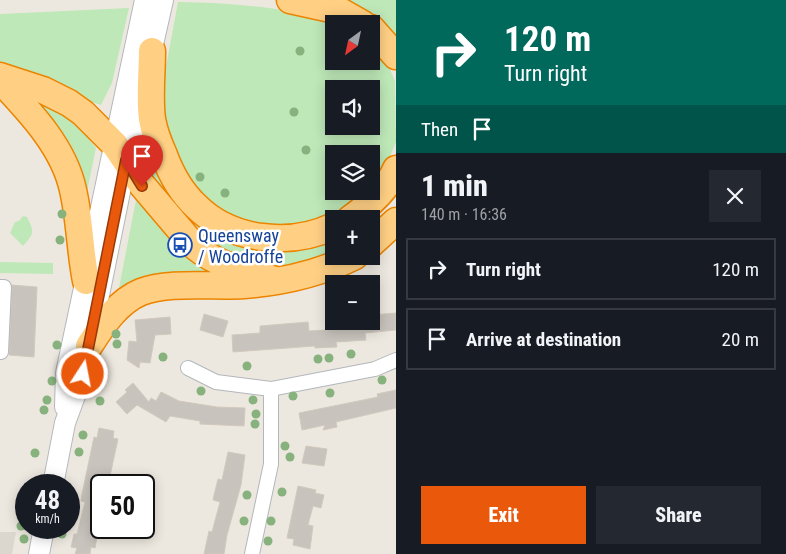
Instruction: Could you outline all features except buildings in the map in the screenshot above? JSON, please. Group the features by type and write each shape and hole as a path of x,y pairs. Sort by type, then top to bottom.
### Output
{"highway":[{"path":"290,0 340,11 347,15"},
{"path":"380,38 396,56"},
{"path":"152,51 152,119 159,144 174,177 196,207 232,230 273,238 301,237 325,229"},
{"path":"0,76 43,90 70,103 121,153 142,186 193,245 203,253 227,266 276,280"},
{"path":"0,80 24,105 47,135 66,166 73,190 86,281"},
{"path":"361,210 374,200 392,178 396,169"},
{"path":"380,236 396,221"},
{"path":"88,346 105,321 124,302 142,292 177,286 245,285 314,273 333,265"}],"main road":[{"path":"65,424 66,373 86,281 121,153 152,51 154,13 145,0"},
{"path":"55,474 65,424 83,374 121,153 154,13"},
{"path":"39,554 42,539"}],"street":[{"path":"0,287 4,287 1,352"},
{"path":"188,368 216,382 271,389 375,369 396,360"},
{"path":"252,554 271,464 271,389"}],"shaded area":[{"path":"0,532 15,532 12,554 0,554"}],"green space":[{"path":"342,0 396,0 396,36 380,21 380,15 371,15"},
{"path":"178,2 243,5 285,10 325,19 325,70 380,70 380,48 382,50 395,81 396,142 384,171 380,176 380,145 325,145 325,200 357,200 345,210 325,210 325,221 312,227 263,228 219,211 194,188 177,162 160,99"},
{"path":"129,8 112,83 101,105 78,98 0,66 0,14"},
{"path":"33,97 52,105 91,136 89,139 96,148 84,206"},
{"path":"148,130 195,216 325,237 325,257 278,269 201,243 143,167"},
{"path":"136,200 142,207 146,205 244,278 118,293"},
{"path":"23,216 27,217 32,233 23,246 10,233 15,222 19,221"},
{"path":"0,262 53,263 53,274 0,273"}],"place":[{"name":"Queensway / Woodroffe","path":"180,245"}],"route":[{"path":"83,374 126,160 142,186"}]}
